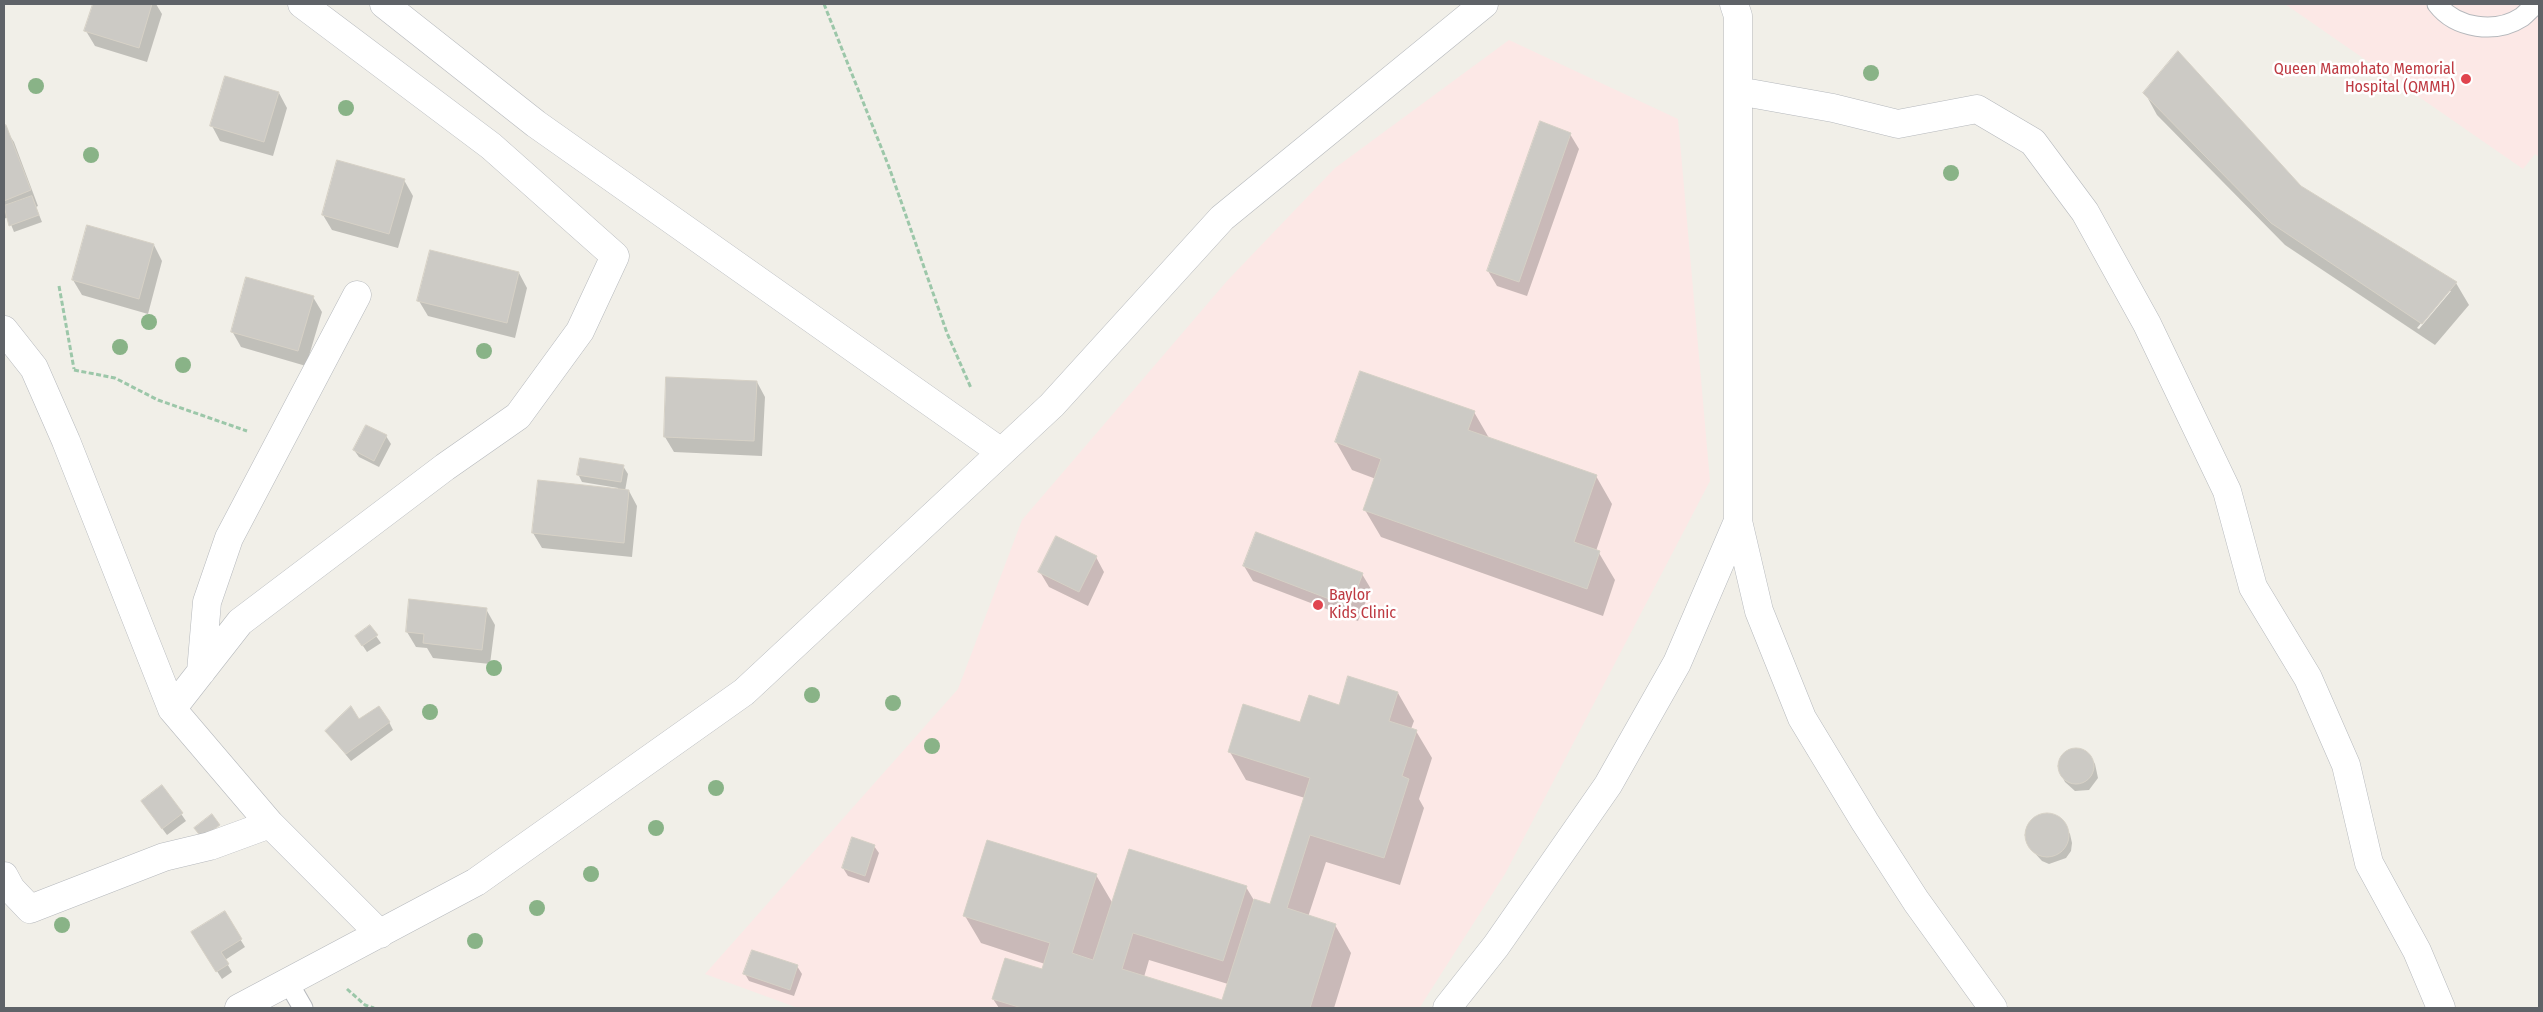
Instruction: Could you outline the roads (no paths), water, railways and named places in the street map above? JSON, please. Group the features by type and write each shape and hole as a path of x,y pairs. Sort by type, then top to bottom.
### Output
{"street":[{"path":"172,709 240,622 445,467 518,416 580,331 614,256 491,146 302,4"},
{"path":"384,4 536,124 1000,452"},
{"path":"239,1008 476,882 744,692 1052,404 1222,218 1484,4"},
{"path":"1734,4 1738,16 1738,521 1759,611 1802,718 1865,822 1916,901 1993,1008"},
{"path":"1738,91 1833,108 1898,124 1977,109 2033,142 2085,212 2147,324 2227,491 2253,587 2308,678 2346,765 2369,863 2417,951 2441,1008"},
{"path":"201,672 207,602 229,538 357,295"},
{"path":"4,330 34,368 66,441 172,709 270,824 380,934"},
{"path":"1448,1008 1496,946 1608,785 1677,663 1738,521"},
{"path":"4,876 11,889 30,909 164,857 210,846 270,824"}],"lane":[{"path":"2438,4 2459,21 2480,27 2501,26 2521,17 2538,4"},
{"path":"288,982 303,1008"}],"place":[{"name":"Queen Mamohato Memorial Hospital (QMMH)","path":"2466,79"},
{"name":"Baylor Kids Clinic","path":"1318,605"}]}
